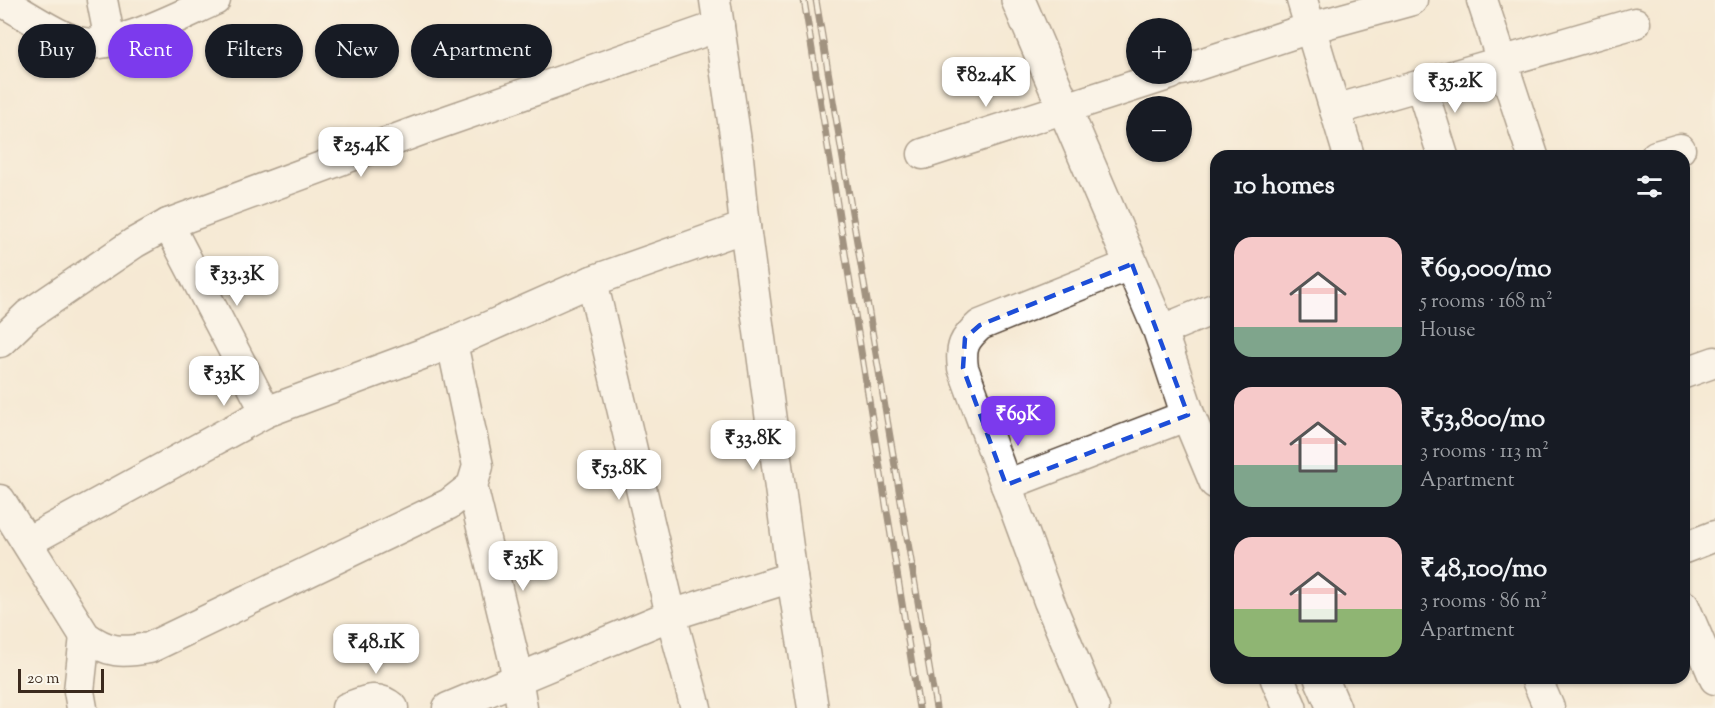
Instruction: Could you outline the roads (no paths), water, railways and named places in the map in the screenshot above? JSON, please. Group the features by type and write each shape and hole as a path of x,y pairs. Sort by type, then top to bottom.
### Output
{"street":[{"path":"0,0 79,42 99,44 108,42"},
{"path":"102,0 108,31"},
{"path":"154,24 215,0"},
{"path":"1018,0 1160,331 1188,415 1210,468"},
{"path":"1192,65 1306,14 1412,0"},
{"path":"1482,0 1531,150"},
{"path":"0,342 28,315 168,224 429,127 717,13 737,148 745,227 792,577 813,708"},
{"path":"1306,14 1347,150"},
{"path":"1335,110 1635,23"},
{"path":"923,154 1140,84"},
{"path":"1421,86 1441,150"},
{"path":"168,224 266,412"},
{"path":"27,542 266,412 452,343 592,281 745,227"},
{"path":"1094,708 1048,601 963,368 961,353 965,338 980,325 1132,264"},
{"path":"592,281 671,615 696,708"},
{"path":"1160,331 1210,310"},
{"path":"452,343 478,466 472,486 520,694"},
{"path":"1690,371 1715,362"},
{"path":"1006,485 1188,415"},
{"path":"0,500 86,636 102,648 127,652 149,648 449,504 472,486"},
{"path":"1690,546 1715,536"},
{"path":"448,708 520,694 671,615 792,577"},
{"path":"1690,620 1715,679"},
{"path":"82,708 79,691 86,636"},
{"path":"1280,684 1290,708"},
{"path":"1324,684 1334,708"},
{"path":"1539,684 1549,708"},
{"path":"347,708 371,699 382,700 393,708"}],"railway":[{"path":"804,0 919,708"},
{"path":"816,0 936,708"}]}
